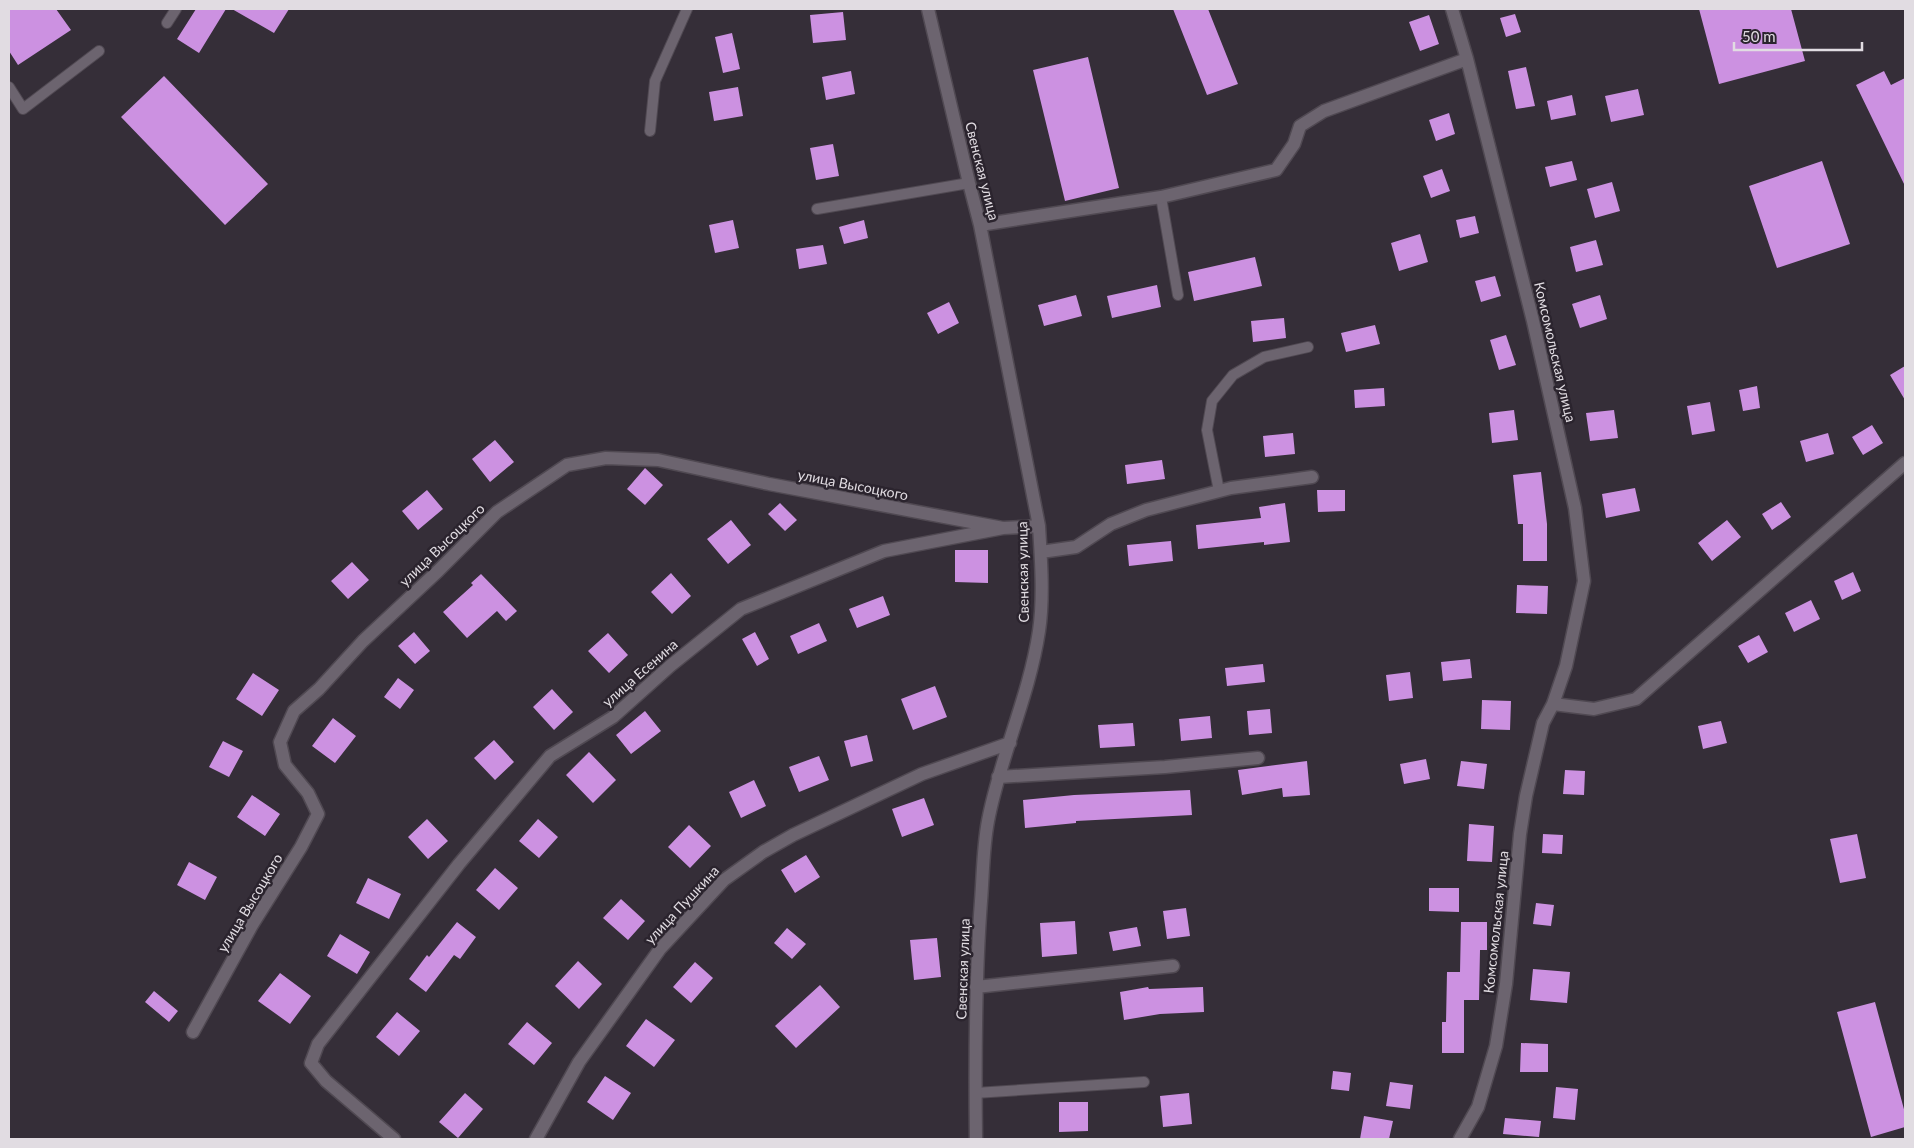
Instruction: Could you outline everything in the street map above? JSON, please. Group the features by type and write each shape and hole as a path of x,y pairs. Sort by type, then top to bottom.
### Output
{"street":[{"name":"Свенская улица","path":"928,9 968,183 980,225 1039,526 1042,609 1039,633 1030,672 1010,743 998,777 987,823 976,964 976,1139"},
{"name":"Комсомольская улица","path":"1452,9 1467,59 1533,321 1575,508 1584,581 1566,666 1553,704 1543,723 1526,796 1520,834 1506,984 1496,1046 1478,1107 1460,1139"},
{"path":"980,225 1161,198 1276,170 1294,144 1300,126 1324,111 1467,59"},
{"name":"улица Высоцкого","path":"193,1032 252,924 301,847 318,814 308,793 284,765 280,742 294,711 319,689 363,641 438,571 497,512 567,465 606,458 658,460 769,484 1003,528"},
{"path":"1553,704 1594,709 1636,699 1905,463"},
{"path":"1040,552 1076,547 1111,524 1146,510 1219,491 1312,478"},
{"name":"улица Есенина","path":"394,1139 326,1081 311,1063 318,1044 459,864 550,756 613,717 670,666 741,609 884,551 1003,528 1039,526"},
{"name":"улица Пушкина","path":"536,1139 580,1062 660,949 724,880 763,852 793,835 922,774 1010,743"},
{"path":"998,777 1164,767 1258,758"},
{"path":"976,987 1173,966"}],"lane":[{"path":"167,24 176,9"},
{"path":"650,131 655,81 687,9"},
{"path":"9,87 22,109 99,51"},
{"path":"817,209 968,183"},
{"path":"1161,198 1178,295"},
{"path":"1219,491 1207,430 1212,401 1233,375 1264,357 1308,347"},
{"path":"975,1093 1144,1082"}],"building":[{"path":"9,9 56,9 71,30 18,65 9,51"},
{"path":"196,9 226,9 199,53 177,39"},
{"path":"232,9 289,9 274,33"},
{"path":"1173,9 1208,9 1238,84 1207,95"},
{"path":"1699,9 1791,9 1805,61 1719,84"},
{"path":"843,12 846,40 813,43 810,15"},
{"path":"1515,14 1521,32 1506,37 1500,18"},
{"path":"1429,15 1439,44 1420,51 1409,22"},
{"path":"732,33 740,69 723,73 715,37"},
{"path":"1088,57 1119,188 1065,201 1033,70"},
{"path":"1526,67 1535,106 1516,109 1508,71"},
{"path":"851,71 855,94 826,100 822,77"},
{"path":"1884,71 1891,85 1905,78 1905,186 1856,85"},
{"path":"164,76 268,184 225,225 121,117"},
{"path":"738,87 743,116 714,121 709,92"},
{"path":"1638,89 1644,115 1611,122 1605,96"},
{"path":"1572,95 1576,115 1551,120 1547,101"},
{"path":"1449,113 1455,134 1436,141 1429,120"},
{"path":"833,144 839,176 816,180 810,148"},
{"path":"1572,161 1577,180 1550,187 1545,167"},
{"path":"1822,161 1850,244 1777,268 1749,186"},
{"path":"1442,169 1450,191 1431,198 1423,176"},
{"path":"1612,182 1620,211 1595,218 1587,189"},
{"path":"1475,216 1479,233 1460,238 1456,220"},
{"path":"733,220 739,248 715,253 709,225"},
{"path":"864,220 868,238 844,244 839,227"},
{"path":"1420,234 1428,262 1399,271 1391,243"},
{"path":"1596,240 1603,265 1576,272 1570,247"},
{"path":"823,245 827,264 799,269 796,249"},
{"path":"1255,257 1262,286 1194,301 1188,272"},
{"path":"1495,276 1501,296 1481,302 1475,281"},
{"path":"1157,285 1161,307 1112,318 1107,296"},
{"path":"1076,295 1082,316 1044,326 1038,305"},
{"path":"1600,295 1607,319 1580,328 1572,304"},
{"path":"949,302 959,323 938,334 927,313"},
{"path":"1284,318 1286,338 1253,342 1251,321"},
{"path":"1375,325 1380,344 1346,352 1341,333"},
{"path":"1506,335 1516,365 1499,370 1490,340"},
{"path":"1905,366 1905,400 1890,375"},
{"path":"1757,386 1760,408 1743,411 1739,390"},
{"path":"1384,388 1385,406 1355,408 1354,390"},
{"path":"1710,402 1715,431 1692,435 1687,406"},
{"path":"1514,410 1518,440 1492,443 1489,413"},
{"path":"1614,410 1618,438 1590,441 1586,413"},
{"path":"1872,425 1883,443 1863,455 1852,437"},
{"path":"1293,433 1295,454 1265,457 1263,436"},
{"path":"1828,433 1834,454 1806,462 1800,441"},
{"path":"495,440 514,462 490,482 472,459"},
{"path":"1162,460 1165,479 1127,484 1125,465"},
{"path":"645,468 663,485 645,505 627,489"},
{"path":"1541,472 1547,524 1547,561 1523,561 1523,524 1518,524 1513,475"},
{"path":"1635,488 1640,511 1606,518 1602,494"},
{"path":"427,490 443,509 418,530 402,511"},
{"path":"1317,490 1345,490 1345,511 1318,512"},
{"path":"1781,502 1791,517 1772,530 1762,514"},
{"path":"780,503 797,520 785,531 768,514"},
{"path":"1285,503 1290,542 1264,545 1264,542 1198,549 1196,525 1261,518 1259,507"},
{"path":"731,520 751,545 728,564 707,539"},
{"path":"1727,520 1741,537 1712,561 1698,543"},
{"path":"1171,541 1173,561 1129,566 1127,545"},
{"path":"955,550 988,550 988,583 955,582"},
{"path":"352,562 369,580 348,599 331,581"},
{"path":"1853,572 1861,591 1842,600 1834,581"},
{"path":"671,573 691,596 672,614 651,592"},
{"path":"481,574 517,611 506,621 497,611 467,638 443,612 473,585 471,583"},
{"path":"1517,585 1548,586 1547,614 1516,613"},
{"path":"883,596 890,615 857,628 849,609"},
{"path":"1811,600 1820,619 1794,632 1785,613"},
{"path":"819,623 827,641 798,654 790,636"},
{"path":"414,632 430,651 415,664 398,646"},
{"path":"755,632 769,659 757,666 742,639"},
{"path":"608,633 628,655 609,673 588,651"},
{"path":"1759,635 1768,652 1748,663 1738,646"},
{"path":"1470,659 1472,678 1443,681 1441,662"},
{"path":"1263,664 1265,682 1227,686 1225,668"},
{"path":"1410,672 1413,698 1389,701 1386,675"},
{"path":"253,673 279,690 262,716 236,699"},
{"path":"398,678 414,690 400,709 384,697"},
{"path":"935,686 947,717 913,730 901,699"},
{"path":"552,689 573,712 554,730 533,707"},
{"path":"1482,700 1511,701 1510,730 1481,729"},
{"path":"1270,709 1272,733 1249,735 1247,711"},
{"path":"645,711 661,731 631,754 616,735"},
{"path":"1210,716 1212,738 1181,741 1179,719"},
{"path":"333,718 356,736 335,763 312,746"},
{"path":"1721,721 1727,743 1703,749 1698,726"},
{"path":"1133,723 1135,746 1100,748 1098,725"},
{"path":"867,735 873,761 851,767 844,741"},
{"path":"494,740 514,762 495,780 474,758"},
{"path":"223,741 243,751 229,777 209,767"},
{"path":"589,752 616,780 593,803 566,775"},
{"path":"819,756 829,780 799,792 789,767"},
{"path":"1426,759 1430,779 1404,784 1400,764"},
{"path":"1307,761 1310,795 1283,797 1282,788 1242,795 1238,770"},
{"path":"1461,761 1487,764 1484,789 1457,786"},
{"path":"1565,770 1585,771 1584,795 1563,794"},
{"path":"754,780 766,806 741,818 729,792"},
{"path":"1190,790 1192,815 1076,821 1076,823 1025,828 1023,800 1074,795"},
{"path":"252,795 280,814 265,836 237,817"},
{"path":"924,798 934,825 902,837 892,809"},
{"path":"427,819 448,841 428,859 408,837"},
{"path":"538,819 558,837 539,858 519,841"},
{"path":"1469,824 1494,826 1492,862 1467,861"},
{"path":"689,825 711,846 690,868 668,847"},
{"path":"1543,834 1563,835 1562,854 1542,853"},
{"path":"1857,834 1866,878 1840,883 1830,839"},
{"path":"806,855 820,877 795,893 781,870"},
{"path":"189,862 217,877 205,900 177,885"},
{"path":"495,868 518,888 499,910 476,890"},
{"path":"368,878 401,894 389,919 356,903"},
{"path":"1429,888 1459,888 1459,912 1429,911"},
{"path":"621,899 645,921 628,940 603,918"},
{"path":"1536,903 1554,905 1551,926 1533,924"},
{"path":"1186,908 1190,936 1167,939 1163,911"},
{"path":"1075,921 1077,954 1042,957 1040,923"},
{"path":"457,922 476,937 460,959 454,955 426,992 409,979 427,955 429,957"},
{"path":"1461,922 1487,922 1487,950 1480,950 1479,1000 1464,1000 1464,1053 1442,1053 1442,1022 1446,1022 1447,972 1460,972"},
{"path":"1137,927 1141,946 1113,951 1109,932"},
{"path":"787,928 806,944 792,959 774,943"},
{"path":"340,934 370,952 357,974 327,956"},
{"path":"937,938 941,977 914,980 910,940"},
{"path":"578,961 602,984 579,1009 555,986"},
{"path":"695,962 713,978 691,1003 673,987"},
{"path":"1533,969 1570,972 1567,1003 1530,1000"},
{"path":"280,973 311,996 290,1024 258,1001"},
{"path":"820,985 840,1007 796,1048 775,1026"},
{"path":"1148,987 1149,989 1203,987 1204,1012 1160,1014 1124,1020 1120,992"},
{"path":"154,991 178,1011 169,1022 145,1002"},
{"path":"1875,1002 1905,1113 1905,1127 1871,1137 1837,1012"},
{"path":"397,1012 420,1031 399,1056 376,1037"},
{"path":"646,1019 675,1040 654,1067 626,1046"},
{"path":"527,1022 552,1043 534,1065 508,1044"},
{"path":"1521,1043 1548,1044 1548,1072 1520,1072"},
{"path":"1333,1071 1351,1073 1349,1091 1331,1089"},
{"path":"605,1076 631,1093 613,1120 587,1102"},
{"path":"1390,1082 1413,1085 1410,1109 1386,1106"},
{"path":"1556,1087 1578,1089 1575,1120 1553,1118"},
{"path":"465,1093 483,1109 458,1138 439,1122"},
{"path":"1189,1093 1192,1124 1163,1127 1160,1096"},
{"path":"1059,1102 1088,1102 1088,1131 1059,1132"},
{"path":"1364,1116 1393,1121 1389,1139 1360,1139"},
{"path":"1505,1118 1541,1121 1539,1137 1503,1134"}]}
